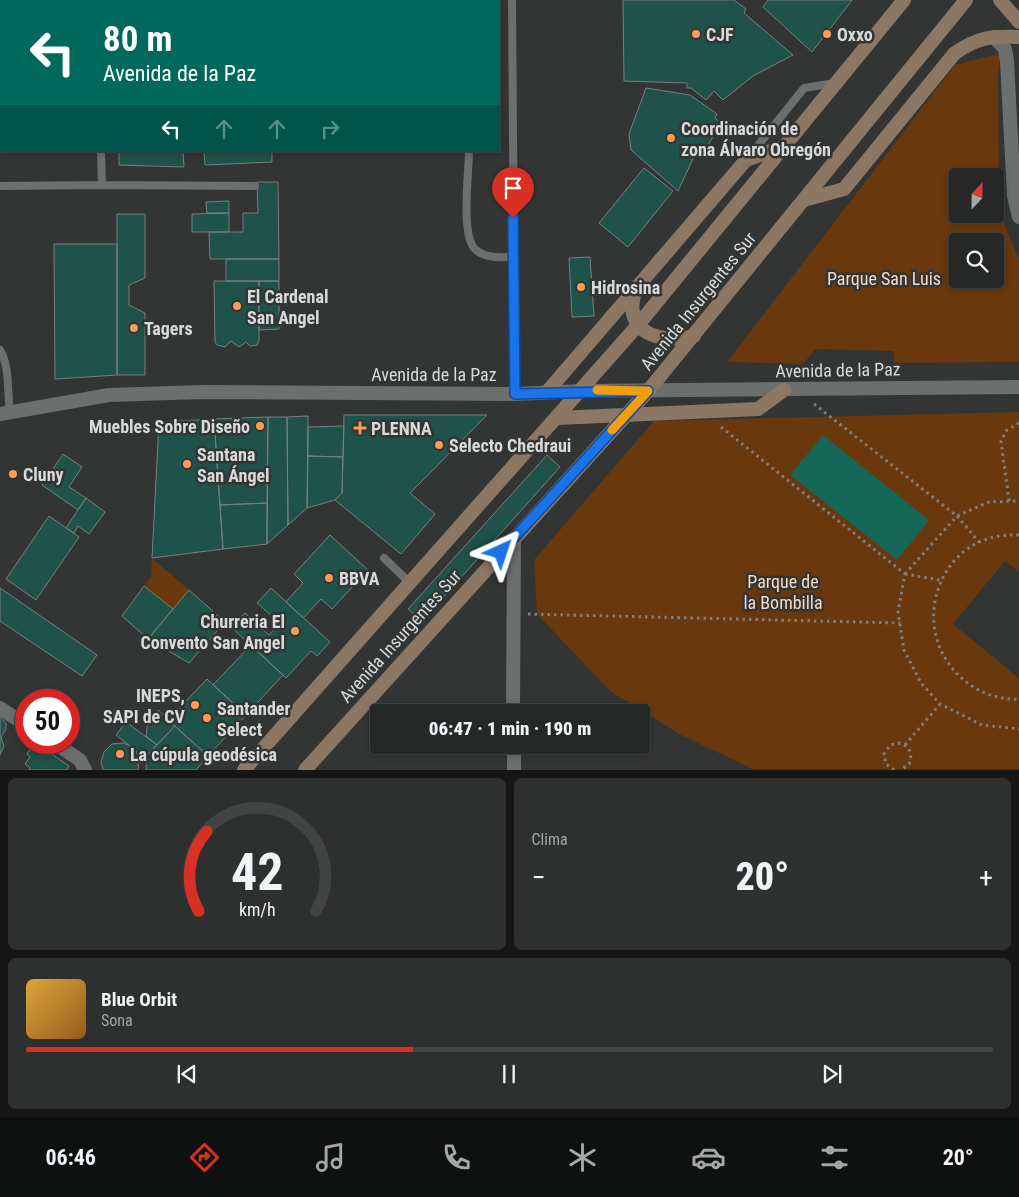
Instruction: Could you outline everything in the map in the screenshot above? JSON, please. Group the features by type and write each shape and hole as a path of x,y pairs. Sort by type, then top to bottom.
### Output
{"main road":[{"name":"Avenida Insurgentes Sur","path":"244,770 638,325 904,0"},
{"name":"Avenida Insurgentes Sur","path":"305,770 648,391 966,0"},
{"path":"1000,0 1019,22"},
{"path":"804,200 844,189 954,54 970,42 994,37 1019,37"},
{"path":"547,392 636,291 746,160 785,146"},
{"path":"636,291 631,305 632,316 638,325 654,335 665,339 677,340 694,336"},
{"path":"557,418 758,409 790,390"}],"street":[{"path":"994,37 1005,49 1007,61 1014,196 1019,217"},
{"name":"Avenida de la Paz","path":"5,413 109,395 202,392 515,394 582,390 1019,387"},
{"path":"513,704 514,538"},
{"path":"0,708 15,718"},
{"path":"71,754 80,760 85,770"},
{"path":"514,754 514,770"}],"lane":[{"path":"512,0 515,394"},
{"path":"746,160 804,88 837,83"},
{"path":"101,152 102,186"},
{"path":"469,152 467,218 472,245 477,251 486,256 514,258"},
{"path":"0,186 255,186"},
{"path":"0,350 7,361 5,413"},
{"path":"384,558 410,583"}],"path":[{"path":"790,390 956,516 979,542"},
{"path":"703,412 905,574 940,580"},
{"path":"1009,501 1001,440 1007,430 1019,423"},
{"path":"1019,500 989,502 956,516 905,574 898,612 904,650 921,683 940,704 982,725 1019,729"},
{"path":"1019,535 1006,534 979,542 956,558 940,580 933,605 934,632 943,657 960,678 982,693 1008,700 1019,699"},
{"path":"513,613 900,623"},
{"path":"905,745 940,704"},
{"path":"891,769 884,759 886,749 895,743 905,745 909,749 911,759 909,764 901,770"}],"green space":[{"name":"Parque San Luis","path":"1001,53 998,72 999,168 949,168 949,223 1004,223 1019,259 1019,362 894,363 894,351 815,349 803,364 727,362 955,65"},
{"name":"Parque de la Bombilla","path":"1019,412 1019,572 1005,561 953,624 1019,678 1019,769 753,769 681,735 650,716 650,704 631,704 610,691 537,614 534,560 654,421"},
{"path":"152,558 189,590 173,609 144,586 151,577"}],"shaded area":[{"path":"823,435 929,520 897,560 790,475"}],"building":[{"name":"CJF","path":"623,0 734,0 746,9 744,13 793,55 753,76 723,100 714,91 706,100 691,88 687,88 687,83 624,81"},
{"path":"768,0 852,0 812,52 763,7"},
{"name":"Coordinación de zona Álvaro Obregón","path":"646,88 690,95 717,114 715,118 721,123 703,154 697,150 678,191 631,150 629,134"},
{"path":"119,152 183,152 184,167 119,165"},
{"path":"204,152 272,152 272,162 205,165"},
{"path":"644,168 673,191 628,247 599,223"},
{"path":"257,182 278,182 279,259 210,259 209,232 243,232 243,213 258,213"},
{"path":"229,201 229,213 207,213 206,202"},
{"path":"229,213 229,232 192,232 192,214"},
{"path":"117,214 145,214 145,278 129,285 129,305 145,313 145,375 117,375"},
{"path":"54,244 117,244 117,375 55,379"},
{"name":"Hidrosina","path":"590,257 594,316 572,317 569,258"},
{"path":"226,259 279,259 279,281 226,281"},
{"name":"El Cardenal San Angel","path":"214,281 259,281 259,341 257,345 250,346 246,342 239,347 231,341 225,347 217,345 215,342"},
{"path":"259,281 279,281 279,329 259,330"},
{"path":"344,415 487,415 410,493 435,514 401,554 335,500 342,493"},
{"path":"308,416 307,508 288,525 287,417"},
{"path":"268,417 267,503 220,505 214,419"},
{"path":"268,417 287,417 288,525 267,544"},
{"name":"Santana San Ángel","path":"214,419 223,549 152,558 159,422"},
{"path":"344,426 343,457 308,456 308,427"},
{"path":"63,454 82,467 69,487 86,498 78,510 42,485"},
{"path":"547,455 560,467 422,621 408,609"},
{"path":"308,456 343,457 342,493 335,500 307,508"},
{"path":"86,498 105,512 89,534 78,526 74,533 66,528"},
{"path":"267,503 267,544 223,549 220,505"},
{"path":"49,516 79,537 36,600 6,579"},
{"name":"BBVA","path":"330,535 368,570 332,609 321,599 303,618 286,602 303,583 294,574"},
{"path":"144,586 173,609 148,639 122,616"},
{"path":"0,588 97,655 82,676 0,621"},
{"name":"Churreria El Convento San Angel","path":"271,588 330,642 317,656 311,651 286,678 231,627 245,613 269,635 280,623 257,603"},
{"path":"189,590 225,622 189,663 148,639"},
{"name":"Churreria El Convento San Angel","path":"251,645 283,675 246,715 213,685"},
{"name":"Santander Select","path":"207,679 246,715 208,756 168,720"},
{"path":"158,710 175,726 157,745 146,736 148,721"},
{"path":"0,716 6,723 6,729 1,737 4,746 0,755"},
{"path":"126,722 157,745 145,758 116,735"},
{"path":"175,726 208,756 196,770 146,770 147,755"},
{"name":"La cúpula geodésica","path":"123,743 133,747 139,757 138,770 103,770 101,762 104,752 112,744"},
{"path":"27,754 52,754 69,766 67,770 29,770 30,768 25,764 30,757"}],"slow traffic":[{"path":"597,390 648,391 612,430"}],"place":[{"name":"CJF","path":"696,34"},
{"name":"Oxxo","path":"827,34"},
{"name":"Coordinación de zona Álvaro Obregón","path":"671,138"},
{"name":"Hidrosina","path":"581,287"},
{"name":"El Cardenal San Angel","path":"237,306"},
{"name":"Tagers","path":"134,328"},
{"name":"Muebles Sobre Diseño","path":"260,426"},
{"name":"PLENNA","path":"360,428"},
{"name":"Selecto Chedraui","path":"439,445"},
{"name":"Santana San Ángel","path":"187,464"},
{"name":"Cluny","path":"13,474"},
{"name":"BBVA","path":"329,578"},
{"name":"Churreria El Convento San Angel","path":"295,631"},
{"name":"INEPS, SAPI de CV","path":"195,705"},
{"name":"Santander Select","path":"207,718"},
{"name":"La cúpula geodésica","path":"120,754"}],"route":[{"path":"501,552 648,391 582,390 515,394 513,218"}]}
